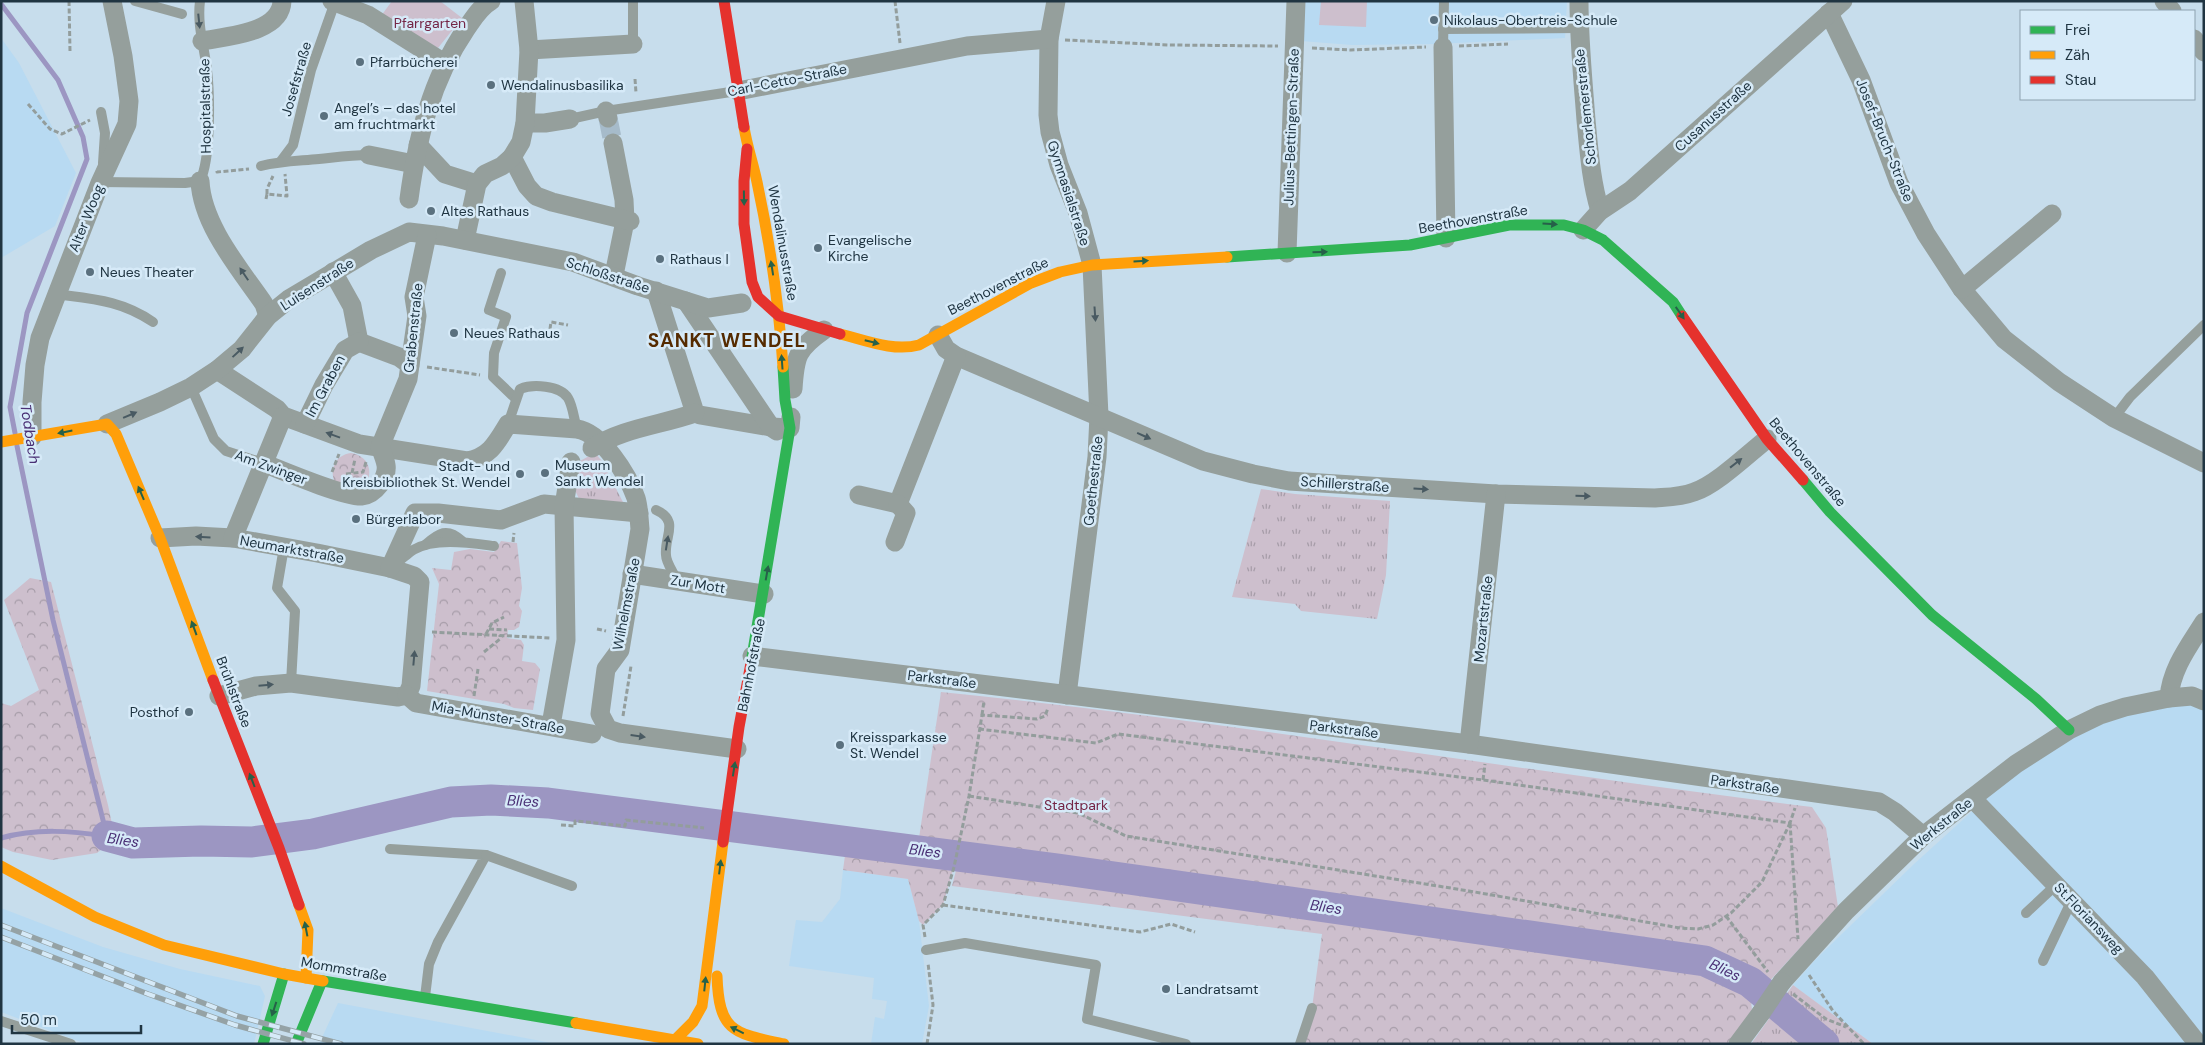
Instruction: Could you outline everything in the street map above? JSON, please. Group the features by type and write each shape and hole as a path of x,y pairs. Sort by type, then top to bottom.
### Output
{"main road":[{"name":"Wendalinusstraße","path":"724,1 746,149 744,224 752,282 750,300 779,316 779,305 757,180 746,149"},
{"name":"Beethovenstraße","path":"779,316 824,330 896,348 920,344 1031,283 1060,272 1092,265 1342,251 1410,245 1516,225 1564,225 1583,230 1603,240 1673,302 1767,439 1830,512 1932,615 2036,699 2069,730"},
{"name":"Bahnhofstraße","path":"675,1040 694,1022 702,1006 736,749 790,434 785,400 779,316"},
{"path":"5,441 107,424"},
{"name":"Brühlstraße","path":"107,424 116,434 160,538 219,696 279,848 308,930 306,978"},
{"name":"Mommstraße","path":"1,866 95,917 164,945 284,974 698,1044"},
{"name":"Bahnhofstraße","path":"715,903 718,948 718,998 720,1012 724,1021 732,1029 751,1037 784,1044"},
{"path":"263,1044 284,974"},
{"path":"296,1044 322,981"}],"street":[{"name":"Alter Woog","path":"28,438 35,365 40,338 55,294 127,124 129,101 123,56 112,1"},
{"path":"202,41 268,25 278,18 282,1"},
{"path":"465,240 477,184 485,174 502,166 512,157 521,142 525,124 529,50 524,1"},
{"name":"Gymnasialstraße","path":"1056,1 1049,39 1048,106 1050,132 1059,165 1078,214 1092,265"},
{"name":"Julius-Bettingen-Straße","path":"1287,253 1296,1"},
{"name":"Schorlemerstraße","path":"1579,1 1579,28 1593,186 1600,211"},
{"name":"Cusanusstraße","path":"1583,230 1600,211 1630,191 1843,1"},
{"path":"410,199 414,164 428,104 446,64 471,21 489,2"},
{"path":"341,3 368,15 446,64"},
{"name":"Josef-Bruch-Straße","path":"1829,13 1861,80 1899,183 1926,234 1962,289 2004,339 2059,382 2114,418 2204,463"},
{"path":"1443,38 1446,238"},
{"name":"Carl-Cetto-Straße","path":"738,91 968,46 1049,39"},
{"path":"2195,40 2204,52"},
{"path":"529,50 633,44"},
{"name":"Carl-Cetto-Straße","path":"525,124 570,119"},
{"path":"613,143 627,221 614,275"},
{"path":"418,145 445,174 477,184"},
{"path":"369,155 414,164"},
{"path":"512,157 527,186 536,196 552,202 627,221"},
{"name":"Hospitalstraße","path":"200,181 204,208 216,233 264,304 268,316"},
{"path":"1962,289 2052,214"},
{"name":"Schloßstraße","path":"422,232 465,240 504,261 573,262 708,308 750,300"},
{"name":"Luisenstraße","path":"107,424 191,387 218,370 242,349 268,316 333,272 371,250 422,232"},
{"name":"Grabenstraße","path":"380,447 408,379 417,316 414,297 422,232"},
{"name":"Goethestraße","path":"1060,694 1096,457 1099,416 1092,265"},
{"path":"333,272 352,306 359,342 399,358 410,365"},
{"path":"656,291 695,413"},
{"path":"686,301 771,426"},
{"name":"Bahnhofstraße","path":"790,434 794,370 799,353 808,341 824,330"},
{"name":"Schillerstraße","path":"938,335 946,349 956,356 1203,461 1290,481 1496,494 1655,498 1680,496 1696,491 1710,483 1767,439"},
{"name":"Im Graben","path":"305,424 324,385 345,350 359,342"},
{"path":"898,504 956,356"},
{"path":"218,370 277,409 283,416 359,444 467,461 478,459 495,445 508,424"},
{"path":"596,446 648,425 695,413 771,426 790,434"},
{"name":"Im Graben","path":"233,538 251,506 263,464 283,416"},
{"name":"Wilhelmstraße","path":"508,424 584,430 596,446 615,460 648,511 640,529 620,650 606,670 600,726"},
{"name":"Am Zwinger","path":"263,464 325,486 363,496 373,492 382,481 387,466 380,447"},
{"path":"551,725 566,640 564,506 571,462"},
{"name":"Mozartstraße","path":"1468,744 1496,494"},
{"path":"859,495 898,504 906,513 895,542"},
{"path":"390,568 415,513 438,513 501,520 544,504 648,511"},
{"name":"Neumarktstraße","path":"160,538 196,536 233,538 390,568 414,576 420,582 416,631"},
{"name":"Zur Mott","path":"632,574 764,594"},
{"path":"2169,698 2170,683 2176,666 2204,622"},
{"path":"406,695 411,686 416,631"},
{"name":"Parkstraße","path":"752,656 1468,744 1879,802 1895,812 1923,836"},
{"name":"Mia-Münster-Straße","path":"219,696 256,686 291,683 398,697 406,695 416,702 551,725 600,726"},
{"name":"Werkstraße","path":"1738,1044 1782,982 1846,911 1923,836 2016,764 2069,730 2124,706 2192,696 2204,701"},
{"path":"600,726 620,733 736,749"},
{"name":"St.Floriansweg","path":"1972,798 2145,977 2198,1044"}],"lane":[{"path":"135,1 182,14"},
{"name":"Hospitalstraße","path":"200,1 198,18 208,71 208,143 205,171 200,181"},
{"path":"633,1 633,44"},
{"path":"1444,1 1443,38 1579,28"},
{"name":"Josefstraße","path":"282,161 293,145 311,70 341,3"},
{"name":"Carl-Cetto-Straße","path":"570,119 738,91"},
{"path":"97,115 105,133 100,184 185,183 200,181"},
{"path":"262,166 282,161 343,155 369,155"},
{"path":"504,261 490,310 506,317 494,353 493,377 515,398"},
{"path":"55,294 113,302 136,310 153,322"},
{"path":"2114,418 2130,397 2204,325"},
{"path":"508,424 515,398 520,389 528,386 558,389 568,398 577,429"},
{"name":"Am Zwinger","path":"191,387 214,439 226,451 263,464"},
{"path":"648,511 663,513 669,520 670,529 666,556 677,581"},
{"path":"390,568 413,550 424,545 462,541 494,546"},
{"path":"284,547 277,588 295,611 291,683"},
{"path":"390,849 486,855 572,886"},
{"path":"424,998 429,964 438,942 486,855"},
{"path":"2026,913 2057,884"},
{"path":"2043,961 2072,900"},
{"path":"926,950 965,943 1096,965 1087,1019 1184,1044"},
{"path":"1300,1044 1312,1008"},
{"path":"1,1021 71,1044"}],"path":[{"path":"69,1 70,51"},
{"path":"895,1 902,59"},
{"path":"28,104 50,129 62,134 97,115"},
{"path":"267,189 266,196 286,196 282,161"},
{"path":"222,172 237,172"},
{"path":"550,329 551,322 568,325"},
{"path":"410,365 493,377"},
{"path":"325,486 345,439"},
{"path":"357,454 352,473 363,472 366,461"},
{"path":"486,634 492,623 504,617"},
{"path":"489,629 507,630"},
{"path":"416,631 566,640"},
{"path":"484,652 500,640 500,635"},
{"path":"471,712 478,669"},
{"path":"954,867 969,796 982,715 1037,719 1045,716 1060,694"},
{"path":"980,729 1096,743 1118,734 1483,780 1790,823"},
{"path":"969,796 1078,813 1126,836 1469,890 1698,930 1713,925 1731,913 1762,882 1790,823 1800,792"},
{"path":"561,825 575,826 575,821 626,826 626,820 725,831"},
{"path":"1790,823 1800,961 1833,1011 1864,1044"},
{"path":"943,905 1140,932 1171,924 1195,932"}],"shaded area":[{"name":"Nikolaus-Obertreis-Schule","path":"1302,1 1567,1 1565,38 1434,44 1352,45 1301,41"},
{"path":"1,38 19,63 76,173 55,226 1,258"},
{"path":"2194,704 2204,708 2204,1044 1873,1044 1793,985 1815,960 1914,864 1988,797 2031,763 2077,732 2153,705"},
{"path":"843,870 908,879 919,921 929,1006 922,1044 871,1044 875,1017 884,1019 887,1001 872,999 874,978 789,966 796,920 822,922 840,899"},
{"path":"1,908 103,947 180,969 260,986 265,996 254,1044 86,1044 1,1012"},
{"path":"338,1003 557,1044 319,1044"}],"green space":[{"name":"Pfarrgarten","path":"392,1 440,1 462,18 438,48 381,16"},
{"path":"1321,1 1367,1 1366,27 1319,25"},
{"path":"351,453 363,458 369,468 368,479 361,489 336,485 334,479 334,464 345,454"},
{"path":"595,453 602,461 627,510 582,505 572,484 576,463"},
{"path":"1261,489 1295,494 1390,501 1386,575 1377,619 1301,611 1295,604 1232,597"},
{"path":"501,541 517,543 522,588 519,606 522,611 519,627 514,630 508,630 507,638 521,640 524,645 522,661 535,663 540,669 533,710 427,691 439,584 432,568 451,570 454,552 470,549 494,552"},
{"path":"30,578 51,582 108,805 115,838 97,853 52,860 13,852 1,847 1,703 11,706 39,690 4,600"},
{"name":"Stadtpark","path":"941,692 1268,732 1812,807 1826,828 1838,907 1751,1001 1752,1010 1728,1044 1300,1044 1312,1008 1322,934 952,886 963,843 919,838"},
{"path":"847,841 956,855 943,905 923,925 919,921 908,879 843,870"},
{"path":"1793,985 1873,1044 1751,1044"}],"waterway":[{"name":"Todbach","path":"1,4 58,80 83,137 87,159 27,313 10,407 15,433"},
{"name":"Todbach","path":"1,838 54,831 107,836 53,620 17,446"},
{"name":"Blies","path":"107,836 133,843 252,842 313,834 451,802 491,800 548,803 1058,869 1705,961 1750,982 1824,1044"}],"tunnel":[{"path":"608,118 613,143"}],"railway":[{"path":"1,925 237,1016 341,1044"},
{"path":"1,937 148,994 235,1025 304,1044"}],"traffic: fast":[{"path":"1227,257 1410,245 1509,225 1564,225 1583,230 1603,240 1673,302 1682,316"},
{"path":"751,663 790,428 785,400 783,367"},
{"path":"1803,480 1830,512 1932,615 2036,699 2069,730"},
{"path":"263,1044 284,974"},
{"path":"296,1044 322,981"},
{"path":"323,981 576,1023"}],"traffic: slow":[{"path":"744,127 770,251 783,367"},
{"path":"840,334 889,346 909,347 919,345 1031,283 1060,272 1092,265 1227,257"},
{"path":"1,442 107,424 116,434 160,538 213,680"},
{"path":"675,1040 693,1022 702,1006 723,842"},
{"path":"1,866 95,917 164,945 284,974 323,981"},
{"path":"299,905 308,930 306,978"},
{"path":"717,976 721,1009 732,1027 752,1037 784,1044"},
{"path":"576,1023 698,1044"}],"traffic: jam":[{"path":"724,1 744,127"},
{"path":"747,149 744,181 744,224 752,282 758,297 779,316 840,334"},
{"path":"1682,316 1767,439 1803,480"},
{"path":"723,842 739,727 751,663"},
{"path":"213,680 279,848 299,905"}],"place":[{"name":"Nikolaus-Obertreis-Schule","path":"1434,20"},
{"name":"Pfarrbücherei","path":"360,62"},
{"name":"Wendalinusbasilika","path":"491,85"},
{"name":"Angel’s – das hotel am fruchtmarkt","path":"324,116"},
{"name":"Altes Rathaus","path":"431,211"},
{"name":"Evangelische Kirche","path":"818,248"},
{"name":"Rathaus I","path":"660,259"},
{"name":"Neues Theater","path":"90,272"},
{"name":"Neues Rathaus","path":"454,333"},
{"name":"Museum Sankt Wendel","path":"545,473"},
{"name":"Stadt- und Kreisbibliothek St. Wendel","path":"520,474"},
{"name":"Bürgerlabor","path":"356,519"},
{"name":"Posthof","path":"189,712"},
{"name":"Kreissparkasse St. Wendel","path":"840,745"},
{"name":"Landratsamt","path":"1166,989"}],"district":[{"name":"SANKT WENDEL","path":"727,340"}]}
